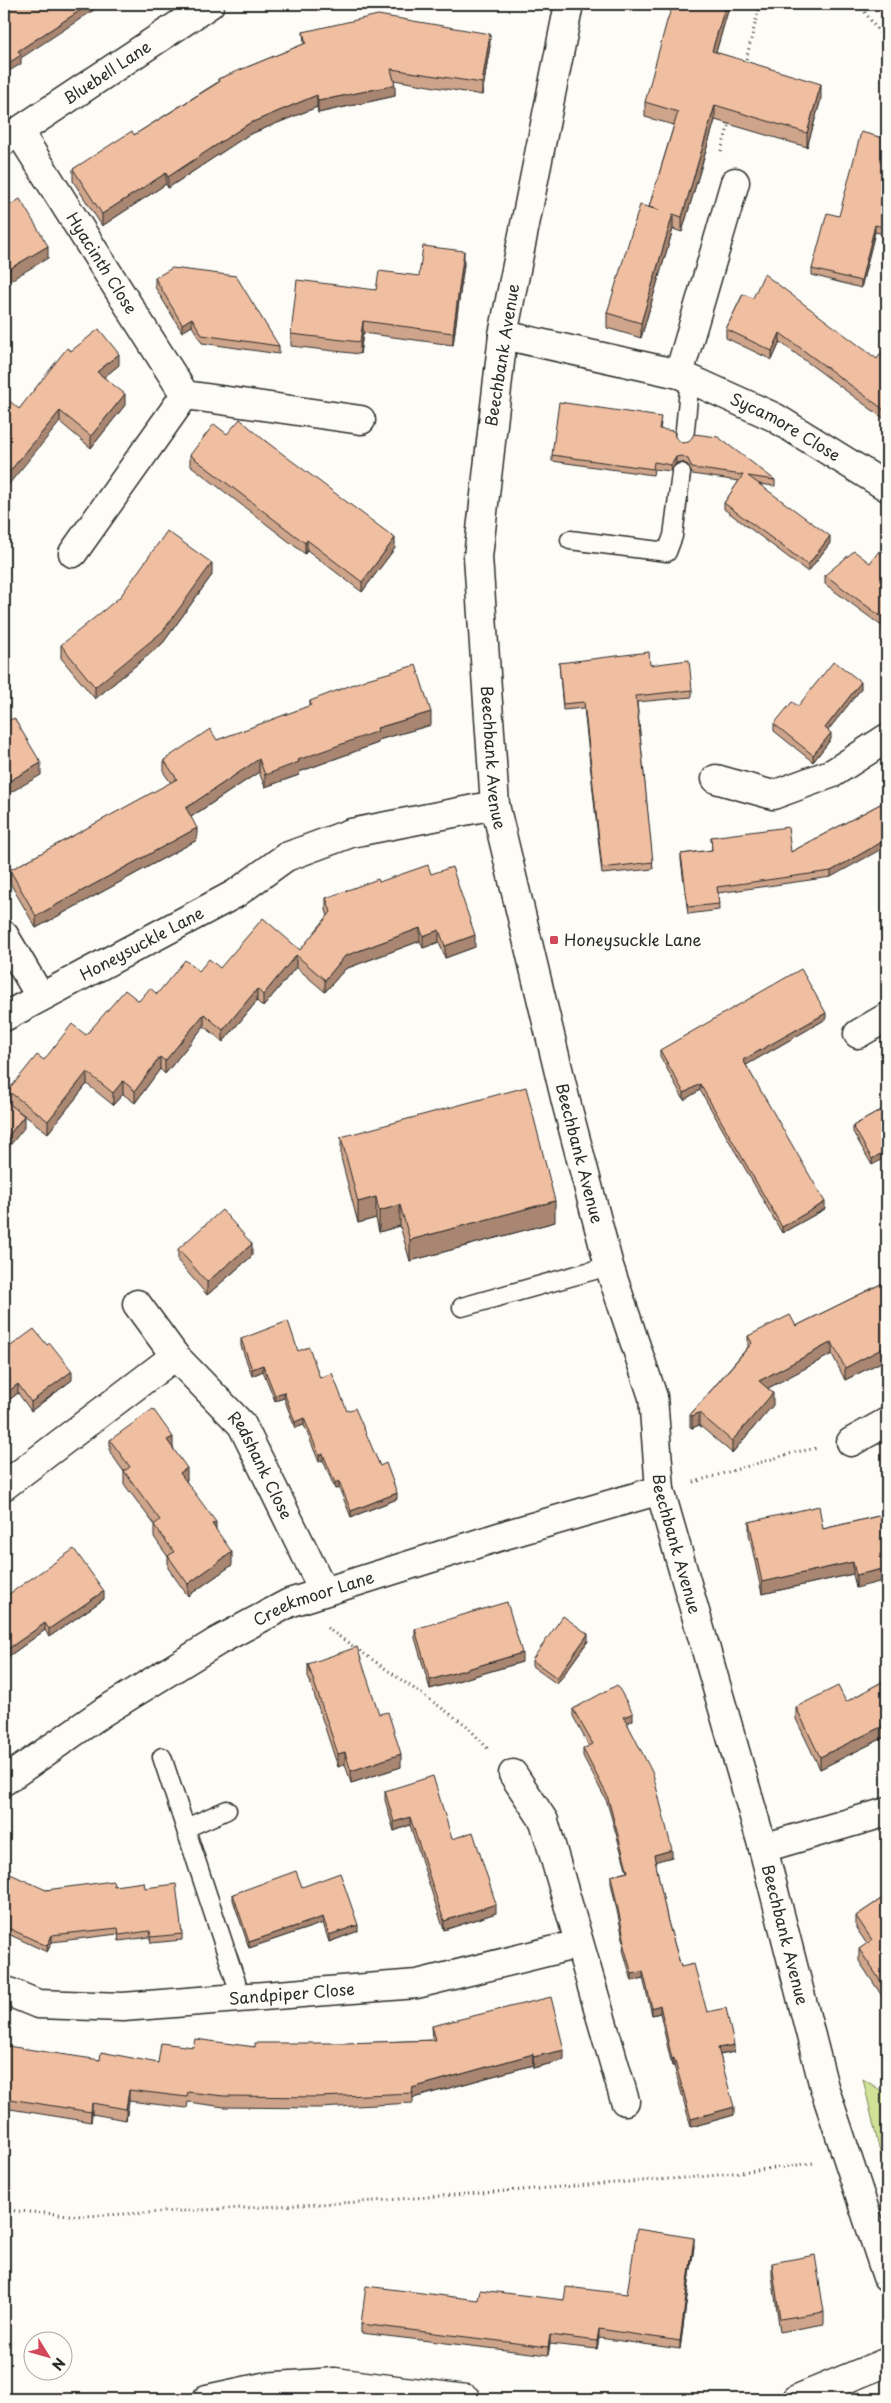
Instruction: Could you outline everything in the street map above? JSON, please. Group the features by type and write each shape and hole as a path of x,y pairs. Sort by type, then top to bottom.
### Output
{"street":[{"name":"Bluebell Lane","path":"11,137 210,4"},
{"name":"Beechbank Avenue","path":"569,4 503,335 478,557 495,805 566,1102 609,1266 653,1396 660,1490 763,1848 824,2087 887,2277"},
{"name":"Hyacinth Close","path":"11,137 184,395"},
{"path":"685,376 735,182"},
{"name":"Sycamore Close","path":"503,335 685,376 774,417 887,487"},
{"path":"73,553 184,395 361,420"},
{"path":"716,779 773,795 833,773 887,738"},
{"name":"Honeysuckle Lane","path":"4,1017 40,996 235,894 286,857 351,833 495,805"},
{"path":"4,935 40,996"},
{"path":"858,1034 887,1017"},
{"name":"Redshank Close","path":"137,1304 175,1356 242,1425 323,1590"},
{"path":"4,1486 175,1356"},
{"path":"851,1442 887,1422"},
{"name":"Creekmoor Lane","path":"4,1781 103,1712 218,1641 289,1602 323,1590 660,1490"},
{"path":"512,1774 544,1821 625,2101"},
{"path":"763,1848 887,1812"},
{"name":"Sandpiper Close","path":"4,1990 38,2004 123,2008 417,1984 579,1944"},
{"path":"797,2399 887,2362"},
{"path":"206,2399 263,2387 335,2382 466,2399"}],"lane":[{"path":"684,439 685,376"},
{"path":"570,540 667,552 673,536 681,473"},
{"path":"462,1307 609,1266"},
{"path":"162,1758 240,1997"},
{"path":"186,1828 227,1810"}],"path":[{"path":"745,66 760,4"},
{"path":"859,4 887,43"},
{"path":"660,1490 796,1452 851,1442"},
{"path":"289,1602 466,1725 512,1774"},
{"path":"4,2210 82,2216 360,2202 709,2176 848,2158"}],"green space":[{"path":"863,2079 887,2094 887,2183"}],"building":[{"path":"8,4 90,4 18,51 21,55 4,66 4,7"},
{"path":"673,4 726,4 712,51 821,84 807,133 715,105 682,217 673,214 641,323 607,313 640,205 659,210 649,207 678,112 645,102"},
{"path":"378,15 490,34 482,83 391,69 395,85 318,101 317,95 248,124 168,177 166,173 102,214 73,169 132,131 134,135 219,82 218,79 306,43 303,32"},
{"path":"861,132 887,139 887,215 884,227 875,225 861,281 812,269 827,213 839,216"},
{"path":"20,199 48,246 4,272 4,209"},
{"path":"423,246 464,251 453,333 363,321 360,342 291,334 297,280 376,290 379,271 419,276"},
{"path":"172,268 236,276 279,346 202,335 192,318 182,324 155,278"},
{"path":"764,274 877,359 884,349 887,351 887,412 780,333 772,351 726,329 743,294 753,298"},
{"path":"99,329 119,354 97,372 125,394 91,436 60,411 4,478 4,396 19,409 67,348 71,351"},
{"path":"559,402 661,417 659,429 674,431 675,437 682,443 689,442 694,434 718,437 775,480 748,476 830,536 808,565 724,503 743,475 692,468 688,459 682,456 676,457 671,465 654,462 653,469 552,455"},
{"path":"240,419 264,440 395,538 362,582 307,540 305,543 190,455 214,424 227,434"},
{"path":"167,531 212,563 163,631 95,687 61,645 120,597"},
{"path":"854,551 870,563 879,551 887,557 887,621 825,575"},
{"path":"649,652 650,665 689,660 692,690 636,696 653,862 602,868 584,702 563,704 559,663"},
{"path":"834,661 861,682 825,728 831,733 813,755 774,724 792,702 798,706"},
{"path":"416,665 431,712 377,728 378,731 298,760 299,762 265,775 259,759 186,808 197,828 36,916 10,870 177,779 164,760 210,729 217,740 311,705 310,701 367,679"},
{"path":"14,718 41,763 4,784 4,723"},
{"path":"884,802 887,807 887,839 831,871 717,887 719,904 688,907 681,854 712,850 711,837 788,827 791,852"},
{"path":"428,865 431,874 452,867 475,935 445,946 439,930 423,936 420,928 345,956 325,980 296,955 263,995 257,989 223,1030 204,1014 165,1061 160,1057 135,1091 123,1081 113,1093 87,1072 48,1121 8,1091 37,1055 44,1060 72,1024 86,1035 125,990 139,1001 150,988 157,994 185,960 199,971 209,959 220,968 263,918 300,950 331,912 326,898 378,879 379,882"},
{"path":"801,969 826,1013 743,1060 825,1202 782,1227 700,1084 684,1093 660,1050"},
{"path":"526,1087 555,1201 410,1240 400,1205 379,1211 376,1197 358,1202 341,1137"},
{"path":"4,1099 24,1116 4,1141"},
{"path":"887,1107 887,1150 872,1159 853,1126"},
{"path":"222,1210 252,1244 207,1282 178,1249"},
{"path":"887,1281 887,1346 845,1368 832,1342 759,1381 773,1393 732,1441 699,1413 690,1415 752,1343 748,1336 790,1315 796,1326"},
{"path":"288,1321 298,1351 309,1347 320,1378 332,1373 347,1411 355,1408 380,1466 386,1463 397,1493 351,1511 339,1481 335,1483 323,1454 319,1455 304,1418 295,1422 284,1392 275,1395 263,1365 252,1369 241,1339"},
{"path":"34,1329 47,1345 50,1343 72,1371 31,1402 18,1384 4,1395 4,1351"},
{"path":"153,1409 173,1437 167,1440 187,1468 180,1473 216,1522 212,1524 232,1552 188,1584 168,1556 174,1552 154,1525 160,1520 124,1471 130,1467 110,1440"},
{"path":"819,1506 823,1529 887,1514 887,1568 856,1575 853,1562 762,1582 749,1522"},
{"path":"74,1549 104,1591 49,1629 45,1623 5,1651 4,1590 9,1594"},
{"path":"507,1602 522,1653 430,1680 415,1629"},
{"path":"563,1616 588,1634 557,1678 532,1660"},
{"path":"357,1647 379,1714 388,1712 401,1754 351,1771 345,1752 338,1754 308,1664"},
{"path":"887,1679 887,1724 820,1757 796,1707 838,1686 846,1702"},
{"path":"617,1685 633,1713 624,1717 653,1774 672,1850 654,1855 668,1922 681,1967 694,1964 707,2012 726,2008 734,2045 718,2048 734,2107 691,2119 674,2058 672,2059 660,2005 652,2008 643,1971 632,1974 623,1943 625,1942 611,1876 628,1872 607,1795 583,1749 593,1744 573,1709"},
{"path":"433,1776 452,1839 473,1832 496,1904 444,1921 410,1817 394,1822 385,1791"},
{"path":"296,1871 302,1887 340,1873 358,1925 329,1935 323,1917 249,1942 233,1894"},
{"path":"8,1873 46,1890 113,1881 114,1886 144,1882 145,1888 176,1884 182,1934 151,1937 150,1931 119,1935 118,1928 52,1935 47,1946 4,1926 4,1883"},
{"path":"887,1895 886,1989 859,1949 872,1940 856,1916"},
{"path":"551,1997 564,2050 533,2057 533,2054 412,2088 413,2093 319,2097 224,2096 188,2092 187,2097 129,2090 126,2109 92,2103 91,2112 4,2098 4,2052 6,2053 7,2046 100,2060 101,2052 158,2063 161,2043 193,2047 195,2039 255,2047 255,2043 436,2040 432,2026"},
{"path":"637,2229 694,2238 680,2341 599,2329 597,2341 550,2335 548,2347 361,2324 366,2286 478,2300 480,2290 564,2300 566,2287 627,2294"},
{"path":"815,2255 824,2312 780,2319 772,2263"}],"place":[{"name":"Honeysuckle Lane","path":"554,940"}]}
